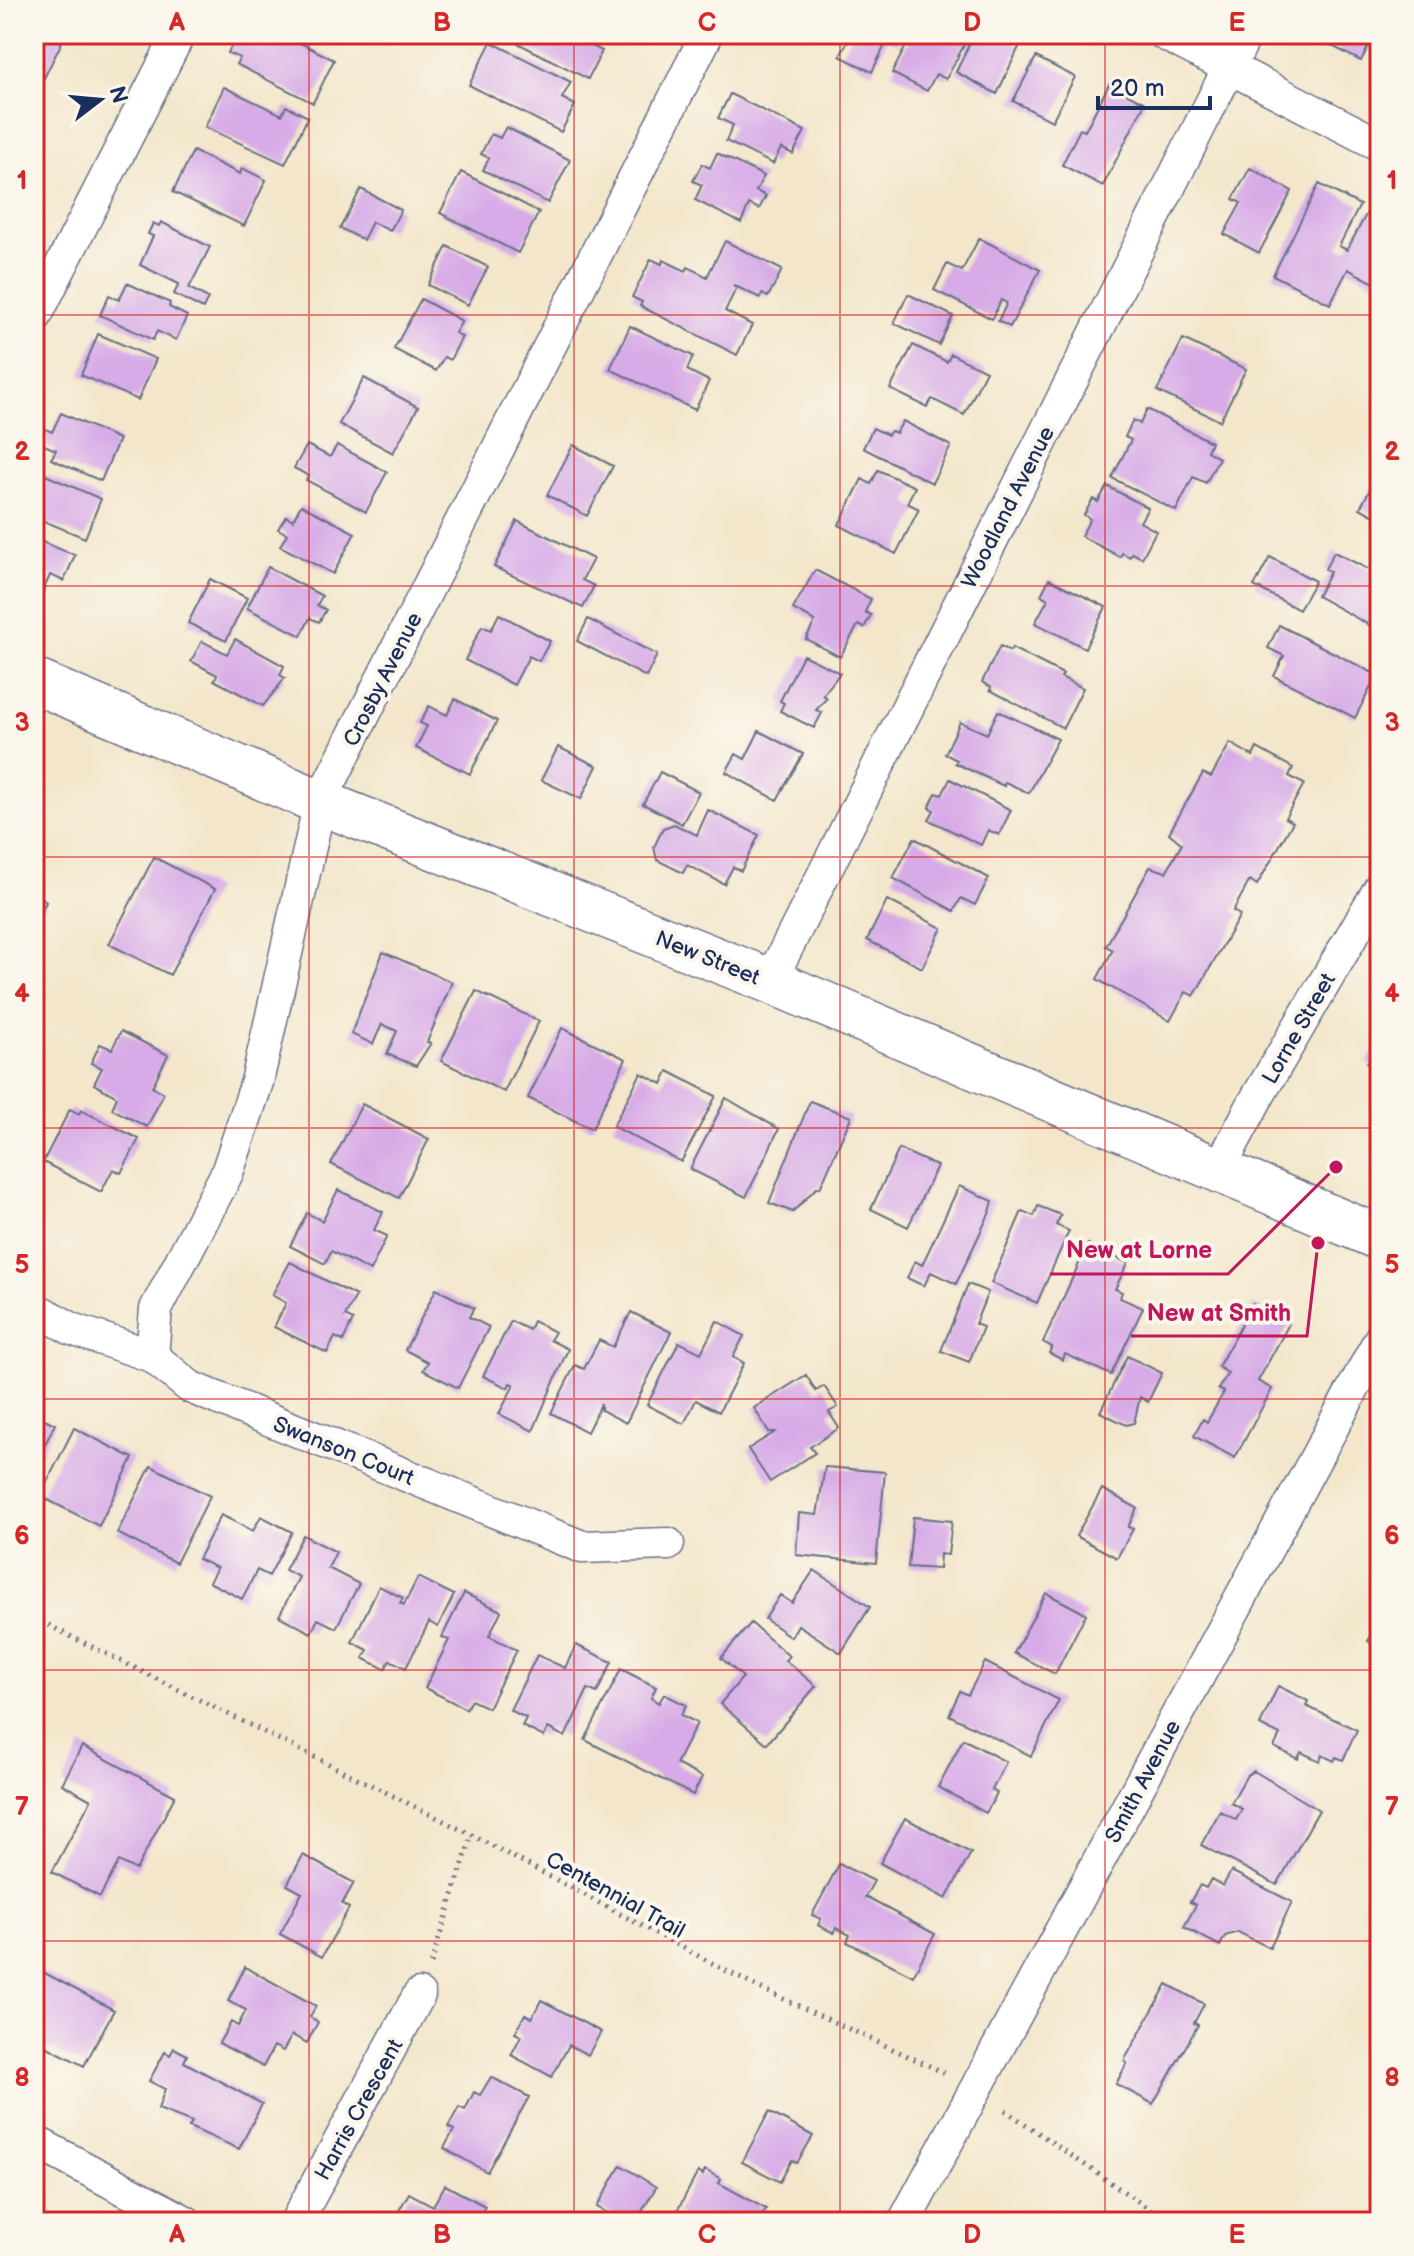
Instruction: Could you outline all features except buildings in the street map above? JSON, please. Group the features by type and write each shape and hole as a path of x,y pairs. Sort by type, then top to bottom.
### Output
{"main road":[{"name":"New Street","path":"34,681 320,802 770,981 1380,1238"}],"street":[{"path":"34,319 179,34"},
{"name":"Crosby Avenue","path":"152,1356 156,1309 227,1173 257,1082 320,802 707,34"},
{"path":"1164,34 1380,145"},
{"name":"Woodland Avenue","path":"770,981 1246,34"},
{"name":"Lorne Street","path":"1218,1171 1380,888"},
{"name":"Swanson Court","path":"34,1308 72,1329 152,1356 190,1387 582,1547 668,1544"},
{"name":"Smith Avenue","path":"904,2222 1380,1339"},
{"name":"Harris Crescent","path":"296,2222 419,1995"},
{"path":"34,2141 186,2222"}],"path":[{"name":"Centennial Trail","path":"34,1618 472,1835 751,1984 975,2090 1168,2222"},
{"path":"419,1995 472,1835"}],"place":[{"name":"New at Lorne","path":"1336,1167"},
{"name":"New at Smith","path":"1318,1243"}]}
